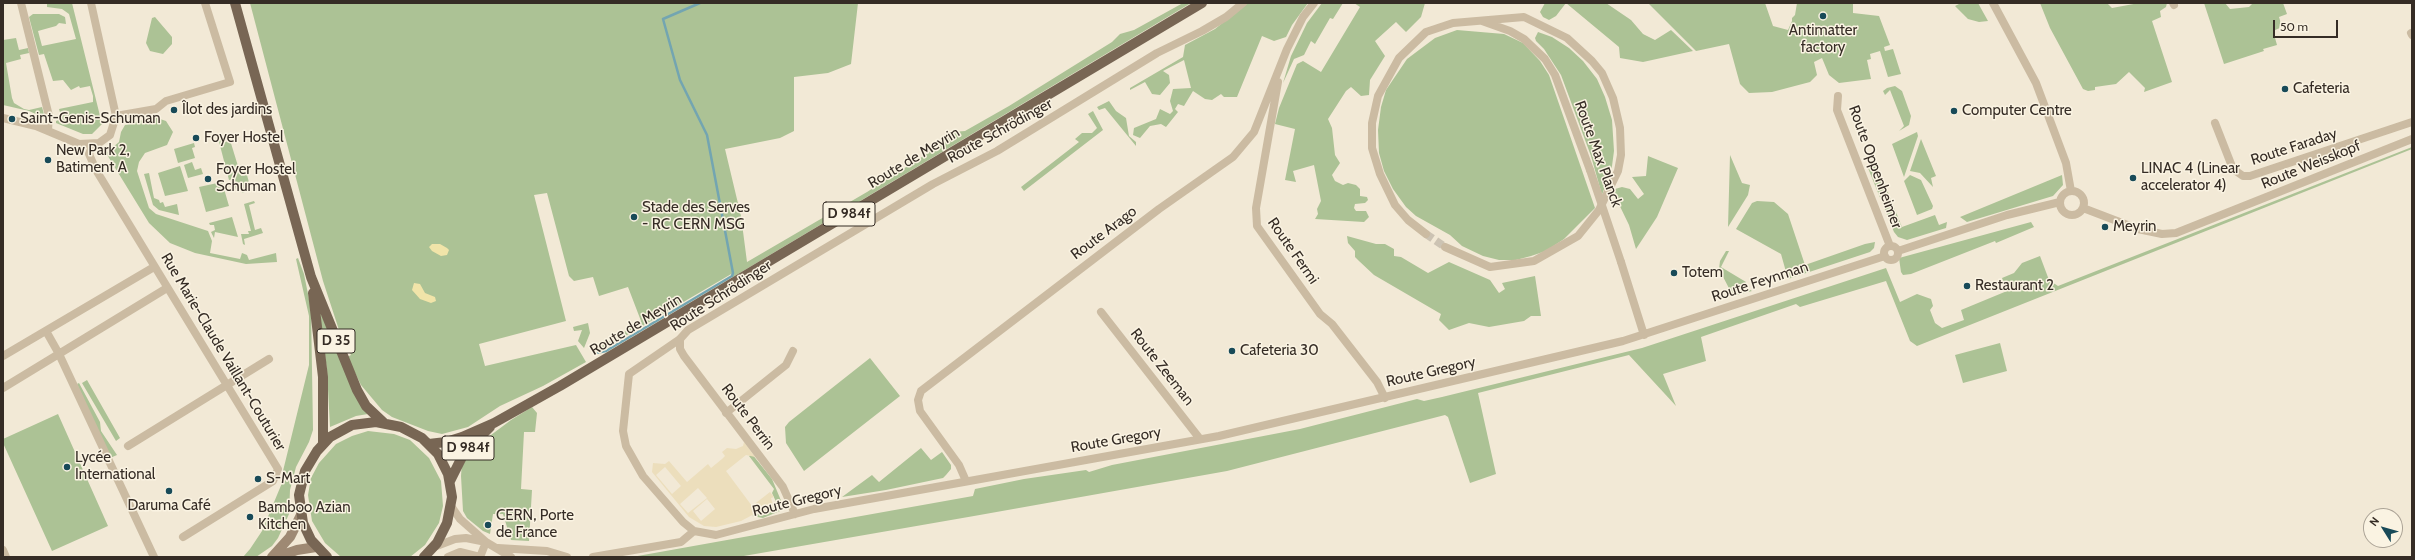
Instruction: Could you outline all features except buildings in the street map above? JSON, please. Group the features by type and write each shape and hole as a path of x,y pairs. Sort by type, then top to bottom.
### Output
{"main road":[{"name":"D 35","path":"235,3 242,22 311,277 357,390 366,406 384,423"},
{"name":"D 35","path":"239,3 242,22"},
{"name":"Route de Meyrin","path":"429,444 454,440 494,423 636,342 1202,3"},
{"name":"D 35","path":"311,277 322,377 324,443"},
{"path":"327,557 316,547 306,532 301,515 300,495 305,471 311,458 324,443 337,433 352,425 384,423 409,430 429,444 441,460 450,481 451,506 444,530 434,547 424,557"},
{"name":"Route de Meyrin","path":"450,481 464,453 494,423"}],"street":[{"path":"21,3 49,116 48,130"},
{"path":"3,118 48,130 79,144 92,144 103,141 110,135 116,116 91,3"},
{"path":"116,116 156,109 166,101 230,82 204,3"},
{"name":"Route Schrödinger","path":"694,531 683,522 643,476 628,452 623,431 629,374 680,339 688,330 933,184 998,151 1157,53 1208,28 1226,17 1243,3"},
{"path":"1279,72 1295,31 1314,3"},
{"path":"1993,3 2036,83 2066,163 2071,191"},
{"path":"1426,234 1404,216 1391,197 1380,174 1372,148 1372,123 1375,108 1390,72 1411,45 1426,32 1453,23 1524,17 1554,30 1581,49 1592,61 1609,85 1620,128 1622,155 1614,183 1600,210 1578,236 1548,254 1520,264 1490,267 1445,247"},
{"name":"Route Max Planck","path":"1479,21 1510,31 1524,39 1545,59 1555,75 1590,170 1644,335"},
{"name":"Route Arago","path":"966,481 959,465 920,411 918,396 925,386 1159,209 1232,157 1254,132 1279,72"},
{"name":"Route Fermi","path":"1279,72 1256,208 1257,226 1316,307 1332,324 1377,382 1385,398"},
{"name":"Route Oppenheimer","path":"1838,96 1837,110 1890,246"},
{"name":"Route Faraday","path":"2215,123 2232,169 2243,176 2250,176 2412,122"},
{"name":"Route Weisskopf","path":"2083,208 2143,231 2162,234 2176,233 2412,139"},
{"name":"Rue Marie-Claude Vaillant-Couturier","path":"92,144 89,154 93,164 226,386 278,469 273,480 183,537"},
{"path":"2071,191 2076,192 2082,197 2083,208 2079,214 2069,215 2062,210 2060,202 2064,194 2071,191"},
{"path":"1898,251 2007,215 2060,202"},
{"path":"1890,246 1894,246 1898,251 1895,259 1889,260 1885,256 1885,250 1890,246"},
{"name":"Route Feynman","path":"1644,335 1885,256"},
{"path":"3,356 154,267"},
{"path":"3,388 167,288"},
{"name":"Route Zeeman","path":"1101,312 1200,439"},
{"path":"46,331 59,354 154,557"},
{"name":"Route Gregory","path":"694,531 716,535 795,514 966,481 1200,439 1385,398 1644,335"},
{"name":"Route Perrin","path":"680,339 680,349 684,356 783,487 795,514"},
{"path":"726,413 786,365 793,351"},
{"path":"128,446 269,359"},
{"path":"451,506 464,523 486,542 511,557"},
{"path":"272,557 290,537 301,515"},
{"path":"592,557 680,542 694,531"},
{"path":"434,547 462,538 486,542"},
{"path":"448,557 460,552 480,557 486,542"},
{"path":"277,557 297,550 316,547"},
{"path":"495,548 547,552 567,557"},
{"path":"3,550 6,557"}],"green space":[{"path":"47,3 72,3 102,124 92,134 83,134 56,123 56,121 62,119 59,109 93,102 93,96 90,86 80,88 79,86 71,90 63,80 53,81 44,54 39,55 29,17 33,14 59,14 65,17 66,24 59,23 56,26 38,31 42,46 76,39 69,14 62,9 47,7"},
{"path":"250,3 858,3 851,64 828,73 794,77 794,131 780,138 725,149 741,216 747,262 867,192 936,148 953,132 965,131 1009,106 1112,42 1120,34 1134,30 1183,3 1191,3 733,277 733,273 598,352 596,352 596,347 602,346 641,321 628,287 599,296 593,277 574,281 569,276 547,193 534,195 566,321 479,344 485,366 576,345 586,362 543,386 500,406 468,427 442,434 428,431 392,417 382,410 361,385 347,357 351,355 339,330 323,281"},
{"path":"1247,3 1308,3 1292,25 1286,37 1274,41 1262,36 1237,97 1224,97 1221,94 1212,100 1205,99 1193,91 1184,106 1178,104 1175,109 1178,112 1166,127 1161,124 1150,126 1140,138 1133,135 1134,128 1156,119 1160,109 1170,114 1173,111 1170,101 1173,89 1191,88 1184,60 1163,71 1169,75 1170,83 1160,95 1152,94 1145,82 1130,90 1130,88 1183,57 1185,45 1215,29"},
{"path":"1322,3 1343,3 1333,19 1330,18 1315,44 1311,41 1304,55 1294,59 1283,83 1291,56 1307,23"},
{"path":"1354,3 1425,3 1421,17 1406,32 1396,22 1375,41 1385,56 1370,80 1369,95 1361,96 1351,87 1346,91 1328,119 1332,128 1335,155 1340,163 1332,175 1335,181 1343,185 1348,183 1356,185 1360,189 1360,196 1367,197 1368,200 1365,203 1355,204 1354,208 1356,211 1366,211 1369,217 1364,222 1315,219 1318,214 1317,209 1321,201 1314,165 1293,171 1296,182 1285,180 1295,129 1275,124 1279,108 1297,64 1303,61 1321,72 1360,7"},
{"path":"1545,3 1566,3 1556,16 1549,20 1543,17 1540,12"},
{"path":"1566,3 1606,3 1631,20 1643,34 1655,40 1671,30 1693,51 1643,62 1620,58 1619,47"},
{"path":"1648,3 1765,3 1773,26 1788,30 1792,18 1795,15 1797,3 1853,3 1853,13 1879,16 1890,45 1884,47 1885,51 1893,49 1901,74 1888,77 1880,51 1870,54 1871,59 1867,60 1871,79 1839,83 1829,75 1822,58 1814,62 1817,75 1810,82 1772,92 1749,93 1740,84 1729,44 1696,51"},
{"path":"1961,3 1978,3 1988,21 1979,22 1968,19 1955,6"},
{"path":"2040,3 2107,3 2112,8 2139,3 2167,3 2166,7 2160,11 2161,17 2152,21 2172,82 2144,92 2145,88 2129,72 2116,84 2095,87 2095,90 2088,91 2083,89 2050,28"},
{"path":"2204,3 2225,3 2230,9 2249,7 2253,3 2283,3 2287,14 2279,17 2282,27 2273,31 2277,45 2263,49 2264,51 2224,64"},
{"path":"155,17 172,37 172,44 163,54 150,51 146,43 152,18"},
{"path":"1457,30 1504,34 1523,43 1540,61 1549,75 1595,208 1564,239 1546,251 1516,260 1499,260 1483,256 1462,246 1450,235 1416,216 1406,207 1393,189 1384,171 1379,153 1378,130 1381,107 1386,90 1407,59 1435,38"},
{"path":"1538,32 1552,37 1569,48 1583,61 1597,79 1605,97 1612,120 1614,151 1612,166 1602,195 1591,156 1561,75 1544,49 1536,41 1535,38"},
{"path":"16,38 19,50 28,48 29,53 20,55 21,59 6,63 12,98 14,103 24,109 29,110 42,107 45,118 29,111 3,105 3,40"},
{"path":"1895,86 1902,91 1911,116 1909,125 1899,131 1904,126 1890,90 1885,95 1883,91 1887,88"},
{"path":"1109,101 1116,111 1126,118 1129,136 1136,142 1136,146 1105,108 1099,110 1097,107"},
{"path":"1093,111 1103,130 1024,191 1021,187 1079,142 1075,139 1082,133 1092,133 1097,128 1088,114"},
{"path":"154,117 166,121 173,132 167,145 145,153 139,162 137,171 149,208 156,214 208,231 212,241 210,253 240,259 242,253 247,255 249,260 276,253 277,262 246,264 195,253 170,243 149,223 106,153 119,142 121,132 125,125"},
{"path":"1917,132 1918,136 1904,177 1892,144"},
{"path":"221,136 223,143 230,140 241,176 247,175 251,190 242,193 241,189 236,190 233,179 229,180 218,138"},
{"path":"1921,139 1936,176 1931,178 1933,187 1920,173 1910,171"},
{"path":"194,143 195,147 192,148 195,158 178,163 174,149"},
{"path":"2412,147 2412,149 1917,346 1910,341 1886,281 1800,307 1796,304 1701,337 1706,361 1663,374 1676,406 1629,355 1478,393 1496,474 1470,483 1448,417 1445,415 1227,471 974,516 738,557 632,557 973,496 975,489 1024,479 1086,470 1089,472 1112,465 1300,429 1417,399 1424,401 1442,397 1642,348 1886,268 1900,302 1917,294 1931,299 1933,306 1930,310 1935,323 1942,328 1964,320 1961,310 2007,291 2002,278 2014,273 2022,263 2040,256 2049,280 2058,286"},
{"path":"1730,155 1742,183 1750,185 1748,195 1728,227"},
{"path":"1648,156 1678,168 1657,217 1636,249 1629,225 1614,194 1615,189 1622,187 1630,189 1638,199 1644,194 1632,177 1646,176"},
{"path":"192,162 195,170 201,168 203,174 188,178 184,165"},
{"path":"1877,165 1902,227 1935,215 1939,225 1947,222 1946,228 1907,240 1898,237 1894,232 1868,168"},
{"path":"180,166 188,191 165,196 158,173"},
{"path":"149,173 154,198 159,200 160,203 163,202 165,207 177,204 179,215 159,210 153,205 144,174"},
{"path":"1910,175 1921,180 1933,206 1932,209 1917,215 1904,181"},
{"path":"2062,175 2063,185 2053,196 1967,222 1960,217"},
{"path":"222,182 229,206 206,212 199,187"},
{"path":"254,201 255,203 249,205 255,230 261,228 263,233 244,239 245,245 243,244 241,234 249,234 248,231 251,231 244,204"},
{"path":"1757,201 1774,202 1788,214 1805,265 1865,244 1875,242 1874,248 1870,252 1788,279 1781,254 1736,229 1752,203"},
{"path":"232,217 238,237 215,232 214,238 211,232 215,230 214,225 210,225 209,223"},
{"path":"2031,222 2034,227 1996,243 1995,241 1911,274 1903,275 1901,272 1899,258"},
{"path":"1347,236 1376,244 1385,244 1394,249 1394,256 1401,257 1428,273 1449,262 1490,280 1499,293 1505,289 1502,283 1535,276 1541,316 1531,316 1524,321 1489,327 1469,323 1449,330 1439,320 1441,314 1374,275 1355,257 1355,251 1348,243"},
{"path":"1726,251 1729,251 1721,267 1746,282 1744,286 1752,291 1733,296 1719,269 1720,261"},
{"path":"298,258 304,274 311,309 313,430 309,442 296,467 290,490 289,514 278,538 272,546 256,557 243,557 262,531 282,483 282,475 309,365 309,316 296,259"},
{"path":"319,310 368,414 356,416 330,427 327,370"},
{"path":"588,323 590,333 584,348 578,341 582,330 574,331 573,327"},
{"path":"2000,343 2007,371 1963,383 1955,355"},
{"path":"870,358 900,396 804,471 786,443 785,427 789,422"},
{"path":"87,380 120,438 116,441 82,383"},
{"path":"79,383 100,422 101,431 117,455 110,458 77,384"},
{"path":"532,407 537,413 535,432 524,432 521,489 532,490 529,541 511,540 503,514 493,514 490,534 483,531 467,518 463,511 461,476 462,462 475,447 511,420"},
{"path":"58,414 108,526 52,551 3,443 3,439"},
{"path":"368,431 394,434 410,440 429,458 441,481 443,506 439,523 425,545 410,557 341,557 325,543 312,521 308,495 311,478 319,463 336,444 352,436"},
{"path":"921,448 931,460 942,452 951,465 951,469 943,478 886,490 842,497 872,475 879,482"},
{"path":"752,454 772,479 782,503 780,511 763,518 752,516 778,506 772,493 774,489 749,456"}],"sand":[{"path":"432,244 440,244 447,248 449,250 447,255 441,256 432,251 429,247"},
{"path":"414,283 420,284 425,293 435,297 436,301 431,303 420,299 412,290"}],"shaded area":[{"path":"744,442 755,457 746,455 726,471 752,506 770,492 774,497 771,498 774,508 758,512 741,521 716,527 704,526 689,517 652,472 653,463 665,464 669,461 687,482 708,464 711,468 722,459 725,456 722,452 727,448 736,449 743,446","holes":["665,467 681,486 672,494 656,475","698,488 707,498 688,513 680,504","707,499 715,509 701,521 693,511"]}],"waterway":[{"path":"596,353 606,351 732,276 733,273 707,135 680,80 663,19 700,3"}],"tunnel":[{"path":"1426,234 1445,247"}],"place":[{"name":"Antimatter factory","path":"1823,16"},
{"name":"Cafeteria","path":"2285,89"},
{"name":"Îlot des jardins","path":"174,110"},
{"name":"Computer Centre","path":"1954,111"},
{"name":"Saint-Genis-Schuman","path":"12,119"},
{"name":"Foyer Hostel","path":"196,138"},
{"name":"New Park 2, Batiment A","path":"48,160"},
{"name":"LINAC 4 (Linear accelerator 4)","path":"2133,178"},
{"name":"Foyer Hostel Schuman","path":"208,179"},
{"name":"Stade des Serves - RC CERN MSG","path":"634,217"},
{"name":"Meyrin","path":"2105,227"},
{"name":"Totem","path":"1674,273"},
{"name":"Restaurant 2","path":"1967,286"},
{"name":"Cafeteria 30","path":"1232,351"},
{"name":"Lycée International","path":"67,467"},
{"name":"S-Mart","path":"258,479"},
{"name":"Daruma Café","path":"169,491"},
{"name":"Bamboo Azian Kitchen","path":"250,517"},
{"name":"CERN, Porte de France","path":"488,525"}]}
